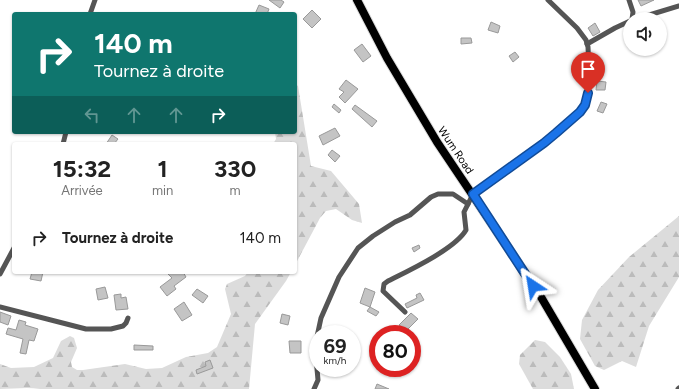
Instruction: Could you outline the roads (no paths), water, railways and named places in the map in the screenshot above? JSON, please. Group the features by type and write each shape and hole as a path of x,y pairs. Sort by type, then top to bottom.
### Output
{"highway":[{"name":"Wum Road","path":"357,0 387,58 437,142 541,298 595,389"}],"street":[{"path":"91,12 95,0"},
{"path":"405,312 383,291 384,284 431,259 458,239 466,230 464,212 473,194 544,143 580,112 585,105 588,93 589,70 587,44 583,35 577,28 548,0"},
{"path":"629,0 633,12"},
{"path":"659,12 679,6"},
{"path":"587,44 623,24"},
{"path":"314,389 318,380 315,346 321,318 339,277 358,248 395,222 410,215 431,197 438,194 453,194 468,204"},
{"path":"0,274 12,252"},
{"path":"0,307 86,330 123,326 128,318"}]}
